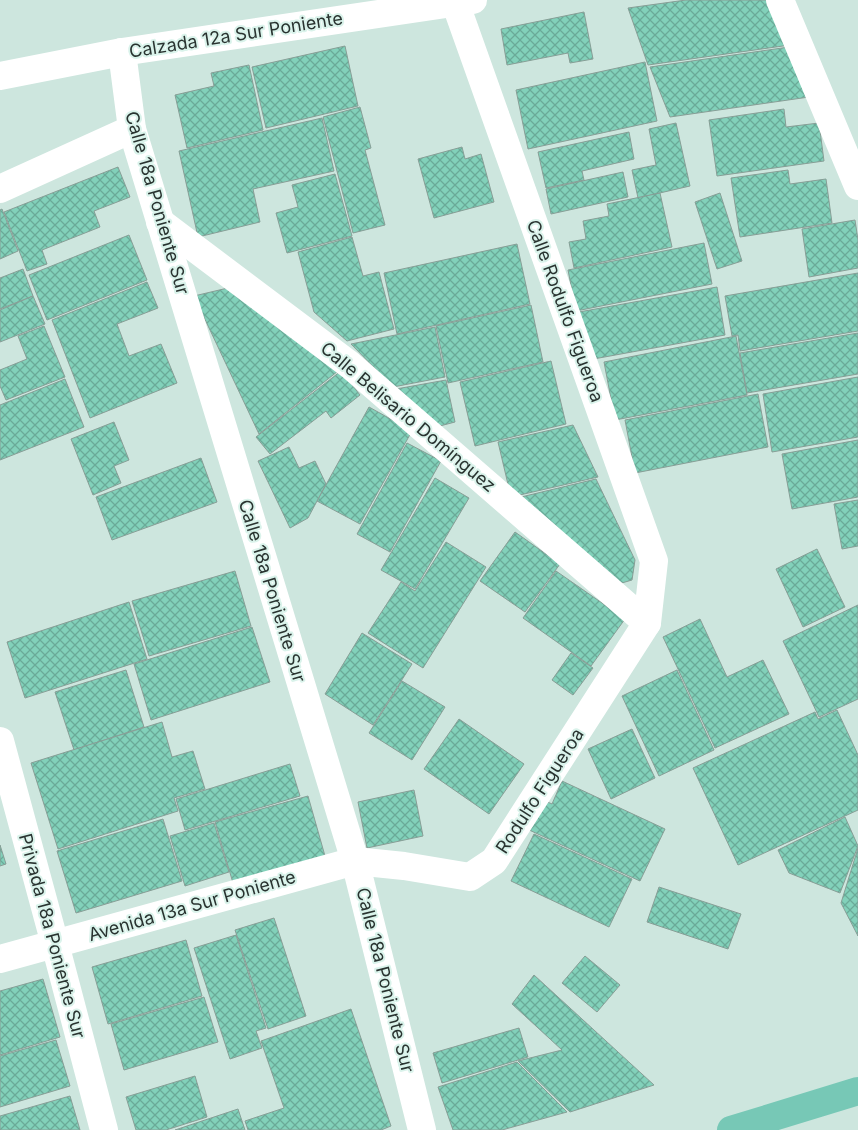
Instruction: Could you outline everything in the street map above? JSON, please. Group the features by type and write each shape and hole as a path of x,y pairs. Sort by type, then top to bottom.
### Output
{"main road":[{"path":"731,1130 858,1091"}],"street":[{"path":"780,0 858,186"},
{"name":"Calzada 12a Sur Poniente","path":"0,76 122,52 464,1"},
{"name":"Calle Rodulfo Figueroa","path":"464,1 654,561 648,623"},
{"name":"Calle 18a Poniente Sur","path":"122,52 132,129 355,861 422,1130"},
{"path":"0,189 132,129"},
{"name":"Calle Belisario Domínguez","path":"160,222 350,365 648,623"},
{"name":"Rodulfo Figueroa","path":"355,861 404,866 470,877 494,862 648,623"},
{"name":"Privada 18a Poniente Sur","path":"0,742 56,944 104,1130"},
{"name":"Avenida 13a Sur Poniente","path":"0,959 355,861"}],"building":[{"path":"686,0 773,0 790,45 648,65 628,8"},
{"path":"584,12 593,59 570,63 568,53 507,65 501,29"},
{"path":"345,46 358,106 266,128 252,67"},
{"path":"789,47 809,97 670,117 650,67"},
{"path":"645,62 657,121 528,149 516,90"},
{"path":"249,65 263,130 187,148 175,95 214,86 211,73"},
{"path":"360,107 371,148 365,150 385,225 353,233 323,117"},
{"path":"784,109 786,127 819,123 824,161 717,176 709,120"},
{"path":"322,118 334,171 253,189 260,222 198,237 179,151"},
{"path":"676,123 690,186 638,198 632,170 656,165 649,129"},
{"path":"629,132 634,159 582,171 584,180 546,188 538,152"},
{"path":"462,147 465,159 481,154 494,202 434,218 418,159"},
{"path":"118,167 130,197 94,211 100,227 42,250 47,264 27,271 4,212"},
{"path":"788,170 790,184 826,179 832,223 740,237 731,178"},
{"path":"623,172 628,197 551,214 546,189"},
{"path":"335,174 352,236 287,253 276,213 298,207 292,185"},
{"path":"660,193 672,247 574,268 569,242 586,239 583,221 609,216 607,204"},
{"path":"720,193 742,261 717,269 695,202"},
{"path":"2,209 18,251 0,259 0,210"},
{"path":"855,220 858,240 858,268 809,277 802,229"},
{"path":"129,235 147,280 47,320 29,275"},
{"path":"352,237 363,276 379,272 394,329 347,341 314,312 298,252"},
{"path":"704,243 712,284 576,311 568,270"},
{"path":"517,244 530,304 397,334 384,273"},
{"path":"23,269 33,296 0,309 0,278"},
{"path":"858,273 858,331 740,351 738,335 732,336 725,296"},
{"path":"147,282 158,308 117,324 129,356 161,344 177,383 90,418 52,320"},
{"path":"232,287 338,371 259,434 194,296"},
{"path":"717,287 725,335 588,360 579,312"},
{"path":"33,296 45,324 0,342 0,310"},
{"path":"531,305 543,362 448,383 436,326"},
{"path":"44,326 65,377 6,400 0,386 0,370 27,359 18,336"},
{"path":"435,327 445,377 393,387 351,344"},
{"path":"858,333 858,374 747,393 740,353"},
{"path":"736,336 747,395 615,420 604,362"},
{"path":"551,361 566,424 475,446 460,382"},
{"path":"341,371 360,395 331,418 326,411 270,454 256,437"},
{"path":"858,377 858,437 772,452 763,394"},
{"path":"65,379 84,427 0,460 0,405"},
{"path":"446,380 455,422 436,427 396,389"},
{"path":"758,394 768,447 635,473 625,420"},
{"path":"369,407 412,431 360,524 317,501"},
{"path":"114,422 129,460 114,466 121,483 93,495 71,439"},
{"path":"573,425 598,477 511,497 498,442"},
{"path":"858,440 858,497 792,509 782,454"},
{"path":"407,443 441,461 390,552 357,534"},
{"path":"289,447 299,468 315,461 326,484 308,518 290,528 258,461"},
{"path":"201,458 217,502 112,540 96,497"},
{"path":"435,478 469,498 415,589 381,570"},
{"path":"596,479 635,560 632,580 615,585 521,497"},
{"path":"858,500 858,546 842,549 834,504"},
{"path":"515,532 560,564 525,612 480,581"},
{"path":"446,542 486,567 423,668 368,633 401,582 415,591"},
{"path":"817,549 845,607 803,627 776,569"},
{"path":"235,571 251,626 149,656 132,601"},
{"path":"556,571 625,619 591,666 523,618"},
{"path":"129,602 147,659 25,698 7,642"},
{"path":"858,605 858,699 819,717 783,641"},
{"path":"700,619 727,677 763,660 789,714 715,748 663,637"},
{"path":"252,627 270,682 151,720 134,664"},
{"path":"362,633 412,664 373,725 325,694"},
{"path":"571,653 593,668 573,695 552,680"},
{"path":"126,670 144,727 74,750 55,692"},
{"path":"677,670 714,750 659,776 622,696"},
{"path":"402,681 445,707 412,760 369,733"},
{"path":"837,710 858,755 858,810 738,865 693,768 815,712 818,719"},
{"path":"459,719 524,764 489,814 424,769"},
{"path":"162,722 172,757 193,751 205,789 174,798 178,811 58,849 31,763"},
{"path":"632,729 655,778 611,799 588,749"},
{"path":"290,764 300,796 185,830 176,799"},
{"path":"562,781 665,829 640,881 527,829 541,799 552,804"},
{"path":"414,790 423,836 367,848 358,802"},
{"path":"308,796 325,856 233,883 215,822"},
{"path":"845,817 858,846 840,893 789,873 778,850"},
{"path":"163,819 182,881 76,913 57,851"},
{"path":"214,823 229,872 185,886 170,836"},
{"path":"534,834 632,879 609,927 511,881"},
{"path":"0,845 6,864 0,866"},
{"path":"858,848 858,936 841,903"},
{"path":"659,887 741,914 728,949 647,922"},
{"path":"274,918 306,1016 268,1029 235,930"},
{"path":"236,935 266,1028 256,1031 262,1048 230,1059 194,948"},
{"path":"186,940 202,996 108,1024 92,967"},
{"path":"585,956 620,985 597,1012 562,983"},
{"path":"534,975 654,1085 570,1112 518,1061 562,1050 512,1004"},
{"path":"43,979 60,1037 0,1055 0,991"},
{"path":"204,997 218,1042 124,1070 111,1024"},
{"path":"351,1009 391,1126 381,1130 248,1130 245,1121 284,1108 261,1041"},
{"path":"519,1028 528,1057 442,1083 433,1053"},
{"path":"56,1040 70,1086 0,1107 0,1056"},
{"path":"517,1062 567,1112 502,1130 453,1130 438,1087"},
{"path":"195,1076 207,1117 166,1130 136,1130 126,1097"},
{"path":"70,1096 80,1130 0,1130 0,1116"},
{"path":"238,1109 245,1130 175,1130"}]}
